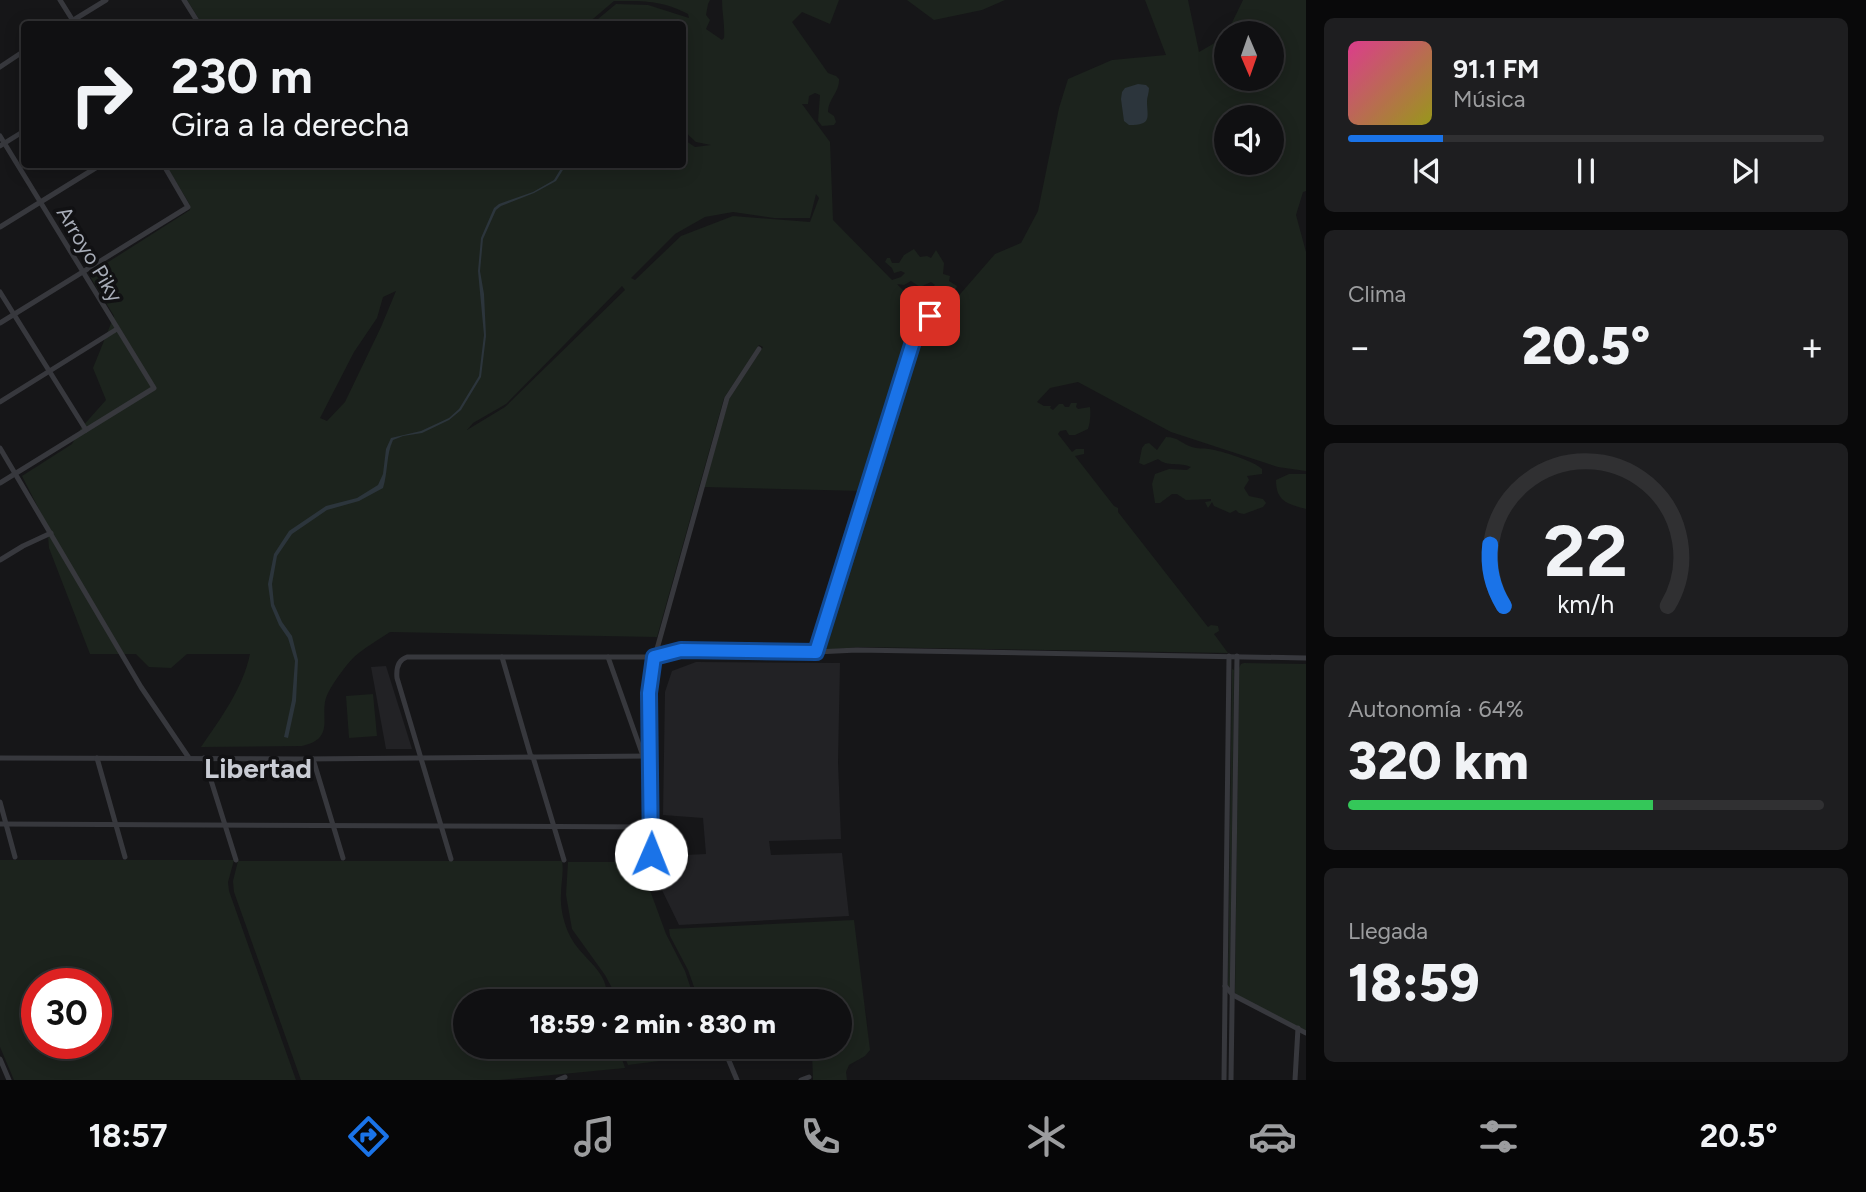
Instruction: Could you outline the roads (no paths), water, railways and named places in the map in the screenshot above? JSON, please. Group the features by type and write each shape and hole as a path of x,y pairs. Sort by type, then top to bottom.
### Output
{"street":[{"path":"60,0 71,21"},
{"path":"75,21 106,0"},
{"path":"184,0 196,21"},
{"path":"0,67 21,53"},
{"path":"2,145 21,133"},
{"name":"Arroyo Piky","path":"0,136 2,145 153,388 86,430"},
{"path":"0,228 96,168"},
{"path":"0,323 188,207 165,168"},
{"path":"0,292 86,430 0,483"},
{"path":"816,652 916,332 930,316"},
{"path":"0,402 117,329"},
{"path":"650,881 652,827 647,756 649,693 654,657 727,398 759,348"},
{"path":"0,448 141,687 189,758"},
{"path":"0,560 51,533"},
{"path":"451,859 397,678 396,670 407,657 654,657 681,650 857,650 1306,657"},
{"path":"1224,1080 1229,656"},
{"path":"1231,1080 1237,656"},
{"path":"502,657 564,860"},
{"path":"608,657 647,756"},
{"path":"0,758 647,756"},
{"path":"97,758 125,858"},
{"path":"204,758 236,860"},
{"path":"313,759 343,858"},
{"path":"0,802 3,824 15,857"},
{"path":"3,824 652,827"},
{"path":"1224,985 1233,995 1306,1032"},
{"path":"1295,1080 1298,1028"},
{"path":"0,1059 9,1080"},
{"path":"728,1059 737,1080"},
{"path":"558,1080 565,1077"},
{"path":"801,1080 809,1077"}],"district":[{"name":"Libertad","path":"258,768"}]}
